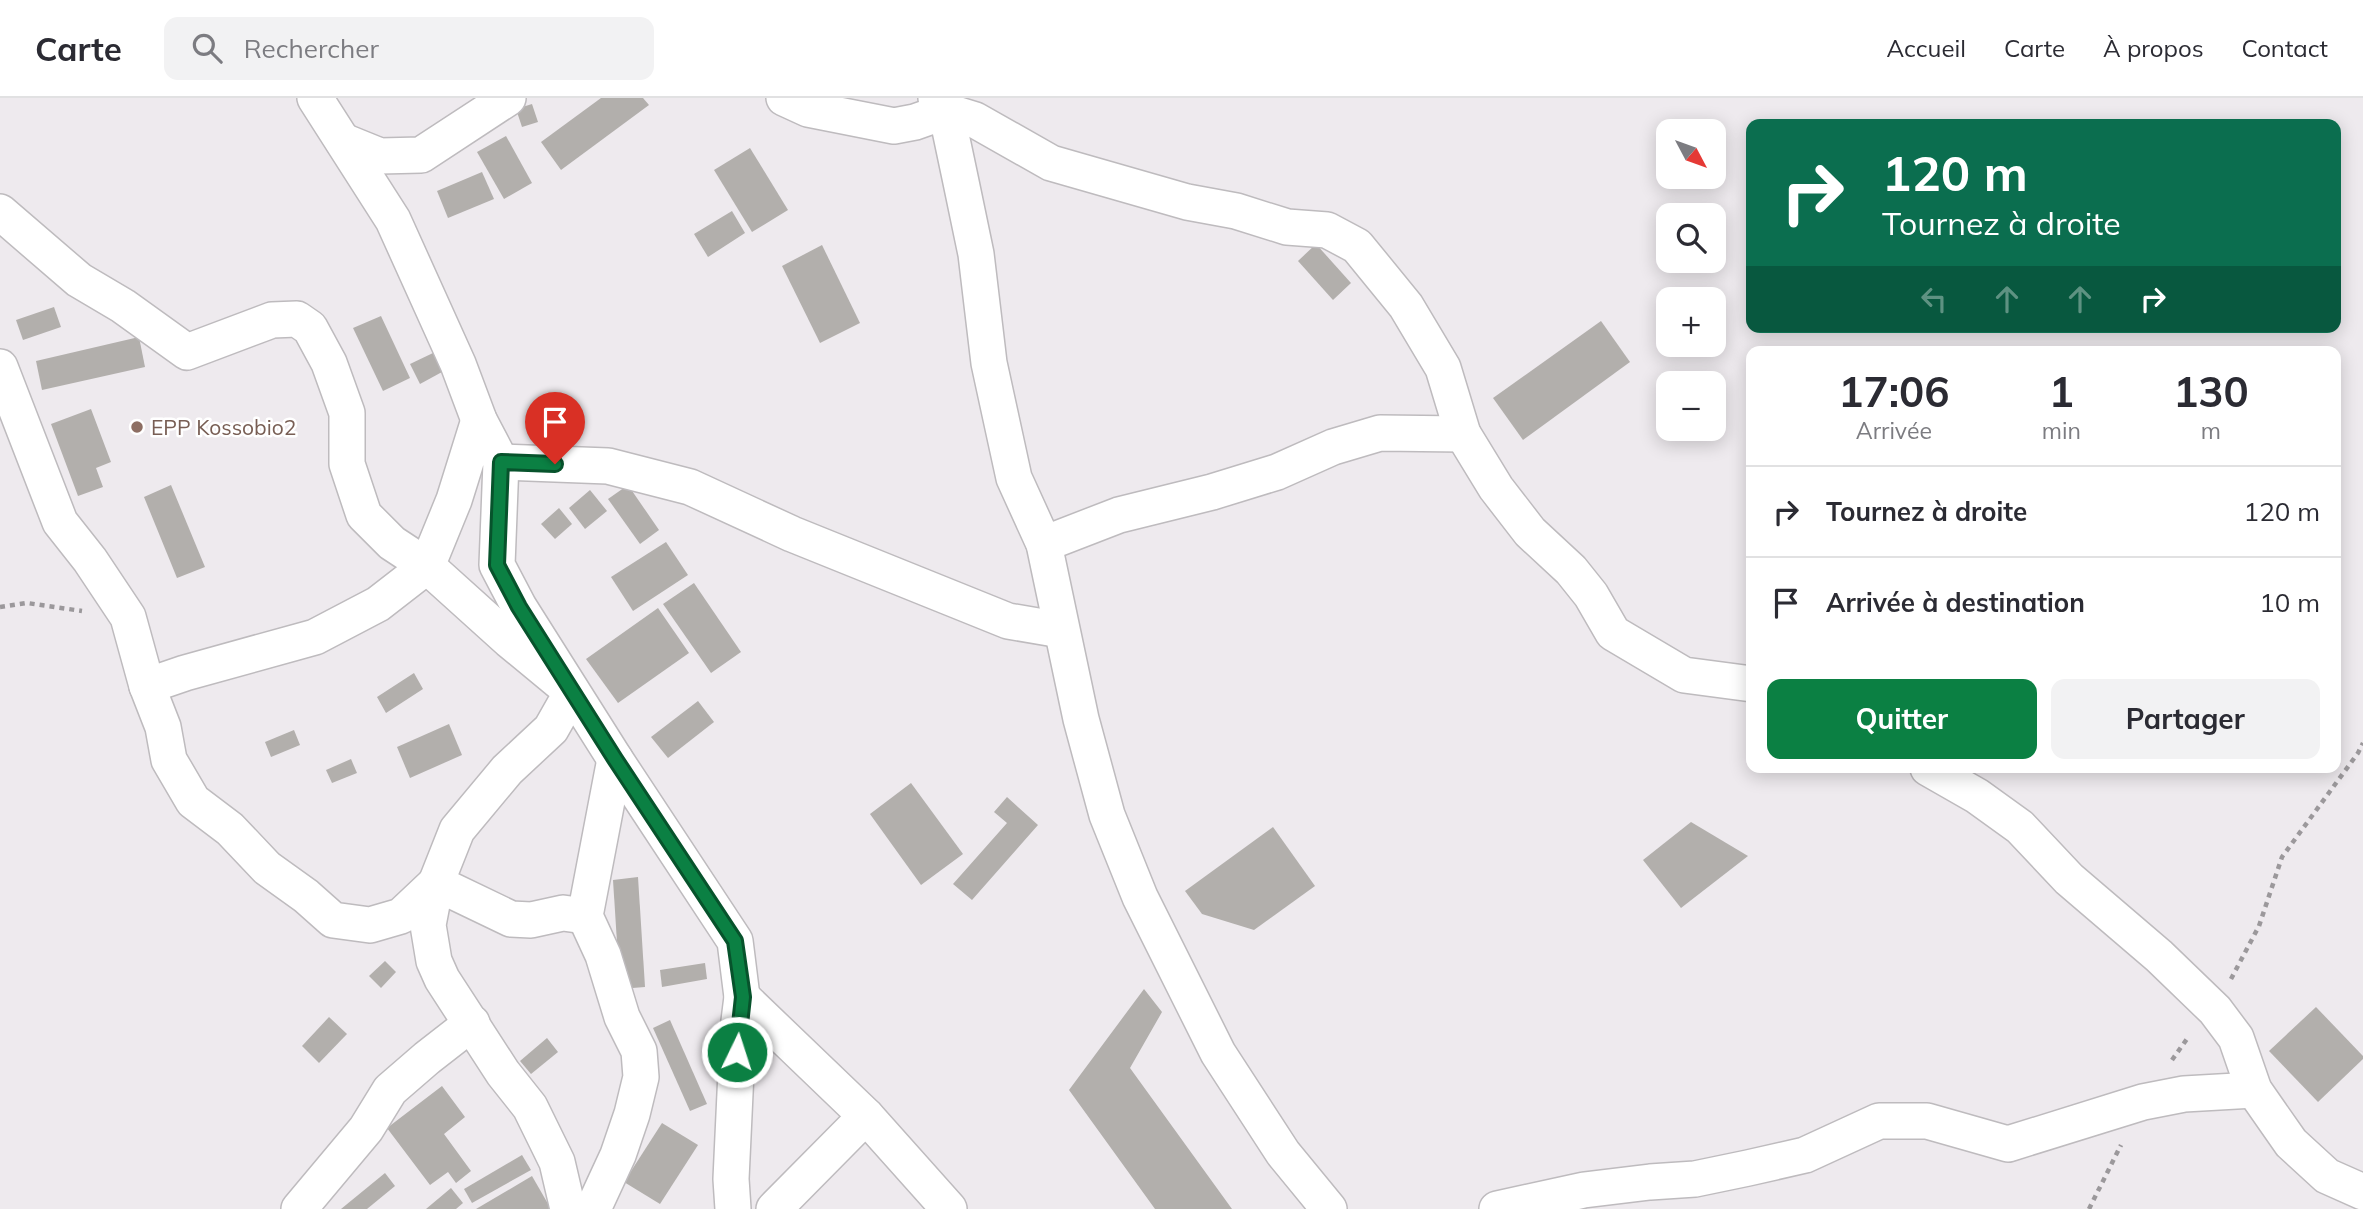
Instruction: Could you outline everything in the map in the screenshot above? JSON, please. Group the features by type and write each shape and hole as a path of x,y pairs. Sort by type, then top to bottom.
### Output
{"street":[{"path":"315,98 393,220 458,364 479,420 501,462 497,565 519,607 572,692 735,941 743,997 738,1029 731,1179 733,1209"},
{"path":"343,141 380,156 421,155 508,98"},
{"path":"784,98 808,109 894,126 915,122 941,105"},
{"path":"941,105 975,120 1051,163 1287,227 1327,230 1357,246 1406,306 1443,368 1463,434 1496,488 1530,531 1571,570 1591,595 1614,633 1684,675 1746,683"},
{"path":"941,105 976,254 989,363 1014,478 1044,544 1081,719 1107,815 1140,897 1218,1053 1283,1153 1329,1209"},
{"path":"0,212 79,280 123,306 187,352 272,320 297,319 310,328 329,363 348,412 347,464 364,515 392,543 426,566 491,625 572,692"},
{"path":"0,367 60,522 90,560 128,617 146,686 163,727 169,760 193,801 230,829 267,868 306,895 333,919 370,925 401,916 436,883"},
{"path":"146,686 315,637 378,604 426,566 454,500 479,420"},
{"path":"1044,544 1119,515 1212,492 1277,472 1333,447 1380,433 1463,434"},
{"path":"501,462 608,466 690,487 792,534 1008,621 1061,631"},
{"path":"568,1209 557,1162 530,1107 503,1073 456,1002 434,961 428,925 436,883 457,830 507,770 551,729 572,692"},
{"path":"593,1209 618,1154 641,1077 639,1052 622,1017 603,955 585,916 615,759"},
{"path":"1937,773 1977,796 2020,827 2069,879 2160,956 2215,1010 2236,1038 2254,1090 2291,1143 2327,1176 2363,1192"},
{"path":"436,883 512,919 531,920 563,913 585,916"},
{"path":"743,997 866,1116 949,1209"},
{"path":"299,1209 366,1129 390,1090 472,1023"},
{"path":"1497,1209 1584,1190 1695,1179 1805,1155 1879,1121 1927,1121 2008,1144 2143,1102 2184,1094 2254,1090"},
{"path":"774,1209 866,1116"}],"path":[{"path":"0,607 27,603 128,617"}],"building":[{"path":"601,98 643,98 649,105 561,170 541,142"},
{"path":"532,104 538,122 522,127 516,109"},
{"path":"506,136 532,183 504,199 477,152"},
{"path":"750,148 788,210 752,232 714,170"},
{"path":"482,172 494,199 448,218 437,191"},
{"path":"732,211 745,233 708,257 694,234"},
{"path":"1316,244 1351,283 1333,300 1298,261"},
{"path":"822,245 860,323 820,343 782,266"},
{"path":"54,307 61,327 23,340 16,320"},
{"path":"381,316 410,378 383,391 353,328"},
{"path":"1601,321 1630,362 1523,440 1493,398"},
{"path":"139,337 145,367 42,390 36,361"},
{"path":"433,353 442,372 420,384 410,364"},
{"path":"91,409 111,462 96,468 103,487 78,496 51,424"},
{"path":"171,485 205,567 177,578 144,497"},
{"path":"628,485 659,530 640,544 608,499"},
{"path":"590,490 607,511 585,529 569,508"},
{"path":"559,508 572,524 555,539 541,524"},
{"path":"666,542 688,575 633,611 611,577"},
{"path":"694,583 741,652 711,673 663,604"},
{"path":"658,608 689,653 618,703 586,659"},
{"path":"414,673 423,689 386,713 377,697"},
{"path":"698,701 714,722 668,758 651,737"},
{"path":"449,724 462,755 410,778 397,747"},
{"path":"294,730 300,745 271,757 265,742"},
{"path":"351,759 357,773 332,783 326,770"},
{"path":"911,783 963,854 921,885 870,814"},
{"path":"1007,797 1038,825 972,900 953,884 1007,823 994,812"},
{"path":"1691,822 1748,856 1681,908 1643,860"},
{"path":"1273,827 1315,886 1254,930 1202,914 1185,891"},
{"path":"638,877 645,987 620,989 613,880"},
{"path":"385,961 396,972 381,988 369,976"},
{"path":"705,963 707,979 662,987 660,970"},
{"path":"1144,989 1162,1012 1130,1068 1232,1209 1155,1209 1069,1090"},
{"path":"2316,1007 2363,1056 2318,1102 2269,1051"},
{"path":"329,1017 347,1034 319,1063 302,1046"},
{"path":"670,1020 707,1104 690,1111 653,1028"},
{"path":"547,1038 558,1052 531,1074 520,1061"},
{"path":"442,1086 465,1117 444,1134 471,1171 456,1183 448,1172 430,1185 387,1128"},
{"path":"662,1123 698,1145 660,1204 624,1182"},
{"path":"522,1155 531,1170 472,1203 464,1189"},
{"path":"385,1173 395,1186 367,1209 341,1209"},
{"path":"532,1176 551,1209 476,1209"},
{"path":"451,1188 463,1203 456,1209 426,1209"}],"place":[{"name":"EPP Kossobio2","path":"137,427"}],"route":[{"path":"555,464 501,462 497,565 519,607 615,759 735,941 743,997 737,1052"}]}
